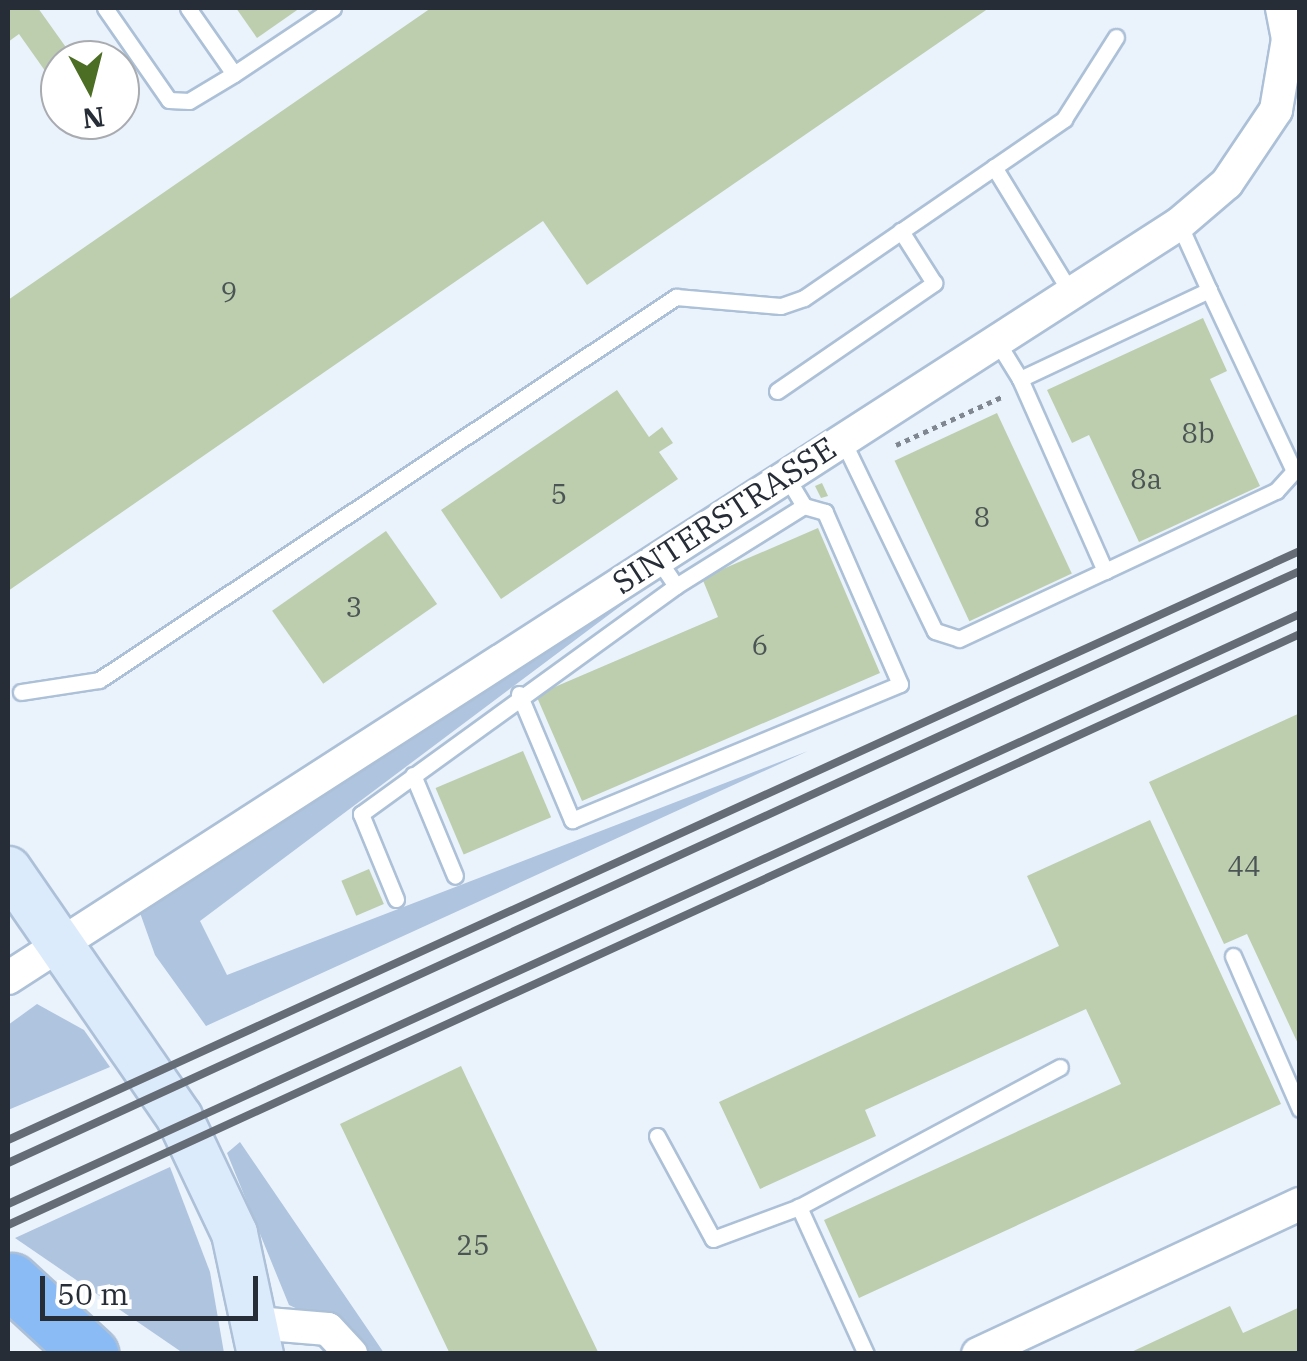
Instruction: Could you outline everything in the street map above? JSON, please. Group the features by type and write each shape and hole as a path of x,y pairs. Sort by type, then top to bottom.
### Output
{"highway":[{"path":"11,1281 90,1354"}],"street":[{"name":"SINTERSTRASSE","path":"8,978 786,476 849,451 996,340 1178,224 1261,140 1285,76 1288,10"},
{"path":"8,869 179,1118 234,1233 258,1338 328,1329 350,1354"},
{"path":"978,1354 1300,1204"}],"lane":[{"path":"105,8 169,100 190,102 332,8"},
{"path":"188,8 234,74"},
{"path":"21,692 98,680 676,298 781,306 901,231 1064,119 1116,37"},
{"path":"994,167 1070,293"},
{"path":"849,451 935,630 958,639 1276,491 1294,472 1178,224"},
{"path":"777,391 934,283 901,231"},
{"path":"1022,383 1209,290"},
{"path":"996,340 1022,383 1105,570"},
{"path":"519,694 572,820 900,684 825,512 804,506 786,476"},
{"path":"396,899 361,814 519,694 676,586 804,506"},
{"path":"657,558 676,586"},
{"path":"412,774 455,876"},
{"path":"1233,956 1300,1109"},
{"path":"657,1136 713,1239 799,1208 1060,1067"},
{"path":"799,1208 866,1354"}],"path":[{"path":"849,451 1022,383"}],"shaded area":[{"path":"654,581 200,921 227,975 808,751 206,1026 155,955 139,910"},
{"path":"37,1004 84,1030 110,1067 8,1110 8,1025"},
{"path":"240,1142 384,1353 368,1353 356,1336 289,1305 227,1153"},
{"path":"170,1167 210,1272 224,1353 183,1353 15,1238"}],"building":[{"path":"8,8 38,8 61,40 40,40 40,64 19,34 8,42"},
{"path":"236,8 300,8 257,38"},
{"path":"431,8 989,8 587,285 543,221 8,591 8,300"},
{"path":"1203,318 1227,371 1210,379 1260,486 1139,542 1089,435 1072,443 1047,390"},
{"path":"617,390 649,437 662,427 673,443 659,452 678,479 501,599 441,510"},
{"path":"997,413 1072,573 969,621 895,461"},
{"path":"822,483 828,496 821,498 815,486"},
{"path":"818,528 880,673 582,801 536,695 718,617 702,578"},
{"path":"386,531 437,604 323,684 272,611"},
{"path":"1300,713 1300,1048 1247,934 1224,944 1149,782"},
{"path":"523,751 551,817 464,854 436,788"},
{"path":"1150,820 1281,1104 859,1298 824,1220 1121,1084 1086,1009 865,1110 876,1136 760,1189 719,1102 1059,946 1027,876"},
{"path":"369,869 384,904 356,916 341,881"},
{"path":"461,1066 599,1354 450,1354 340,1124"},
{"path":"1230,1306 1243,1333 1300,1307 1300,1354 1127,1354"}],"railway":[{"path":"8,1140 1300,551"},
{"path":"8,1163 1300,571"},
{"path":"8,1204 1300,614"},
{"path":"8,1225 1300,634"}]}
